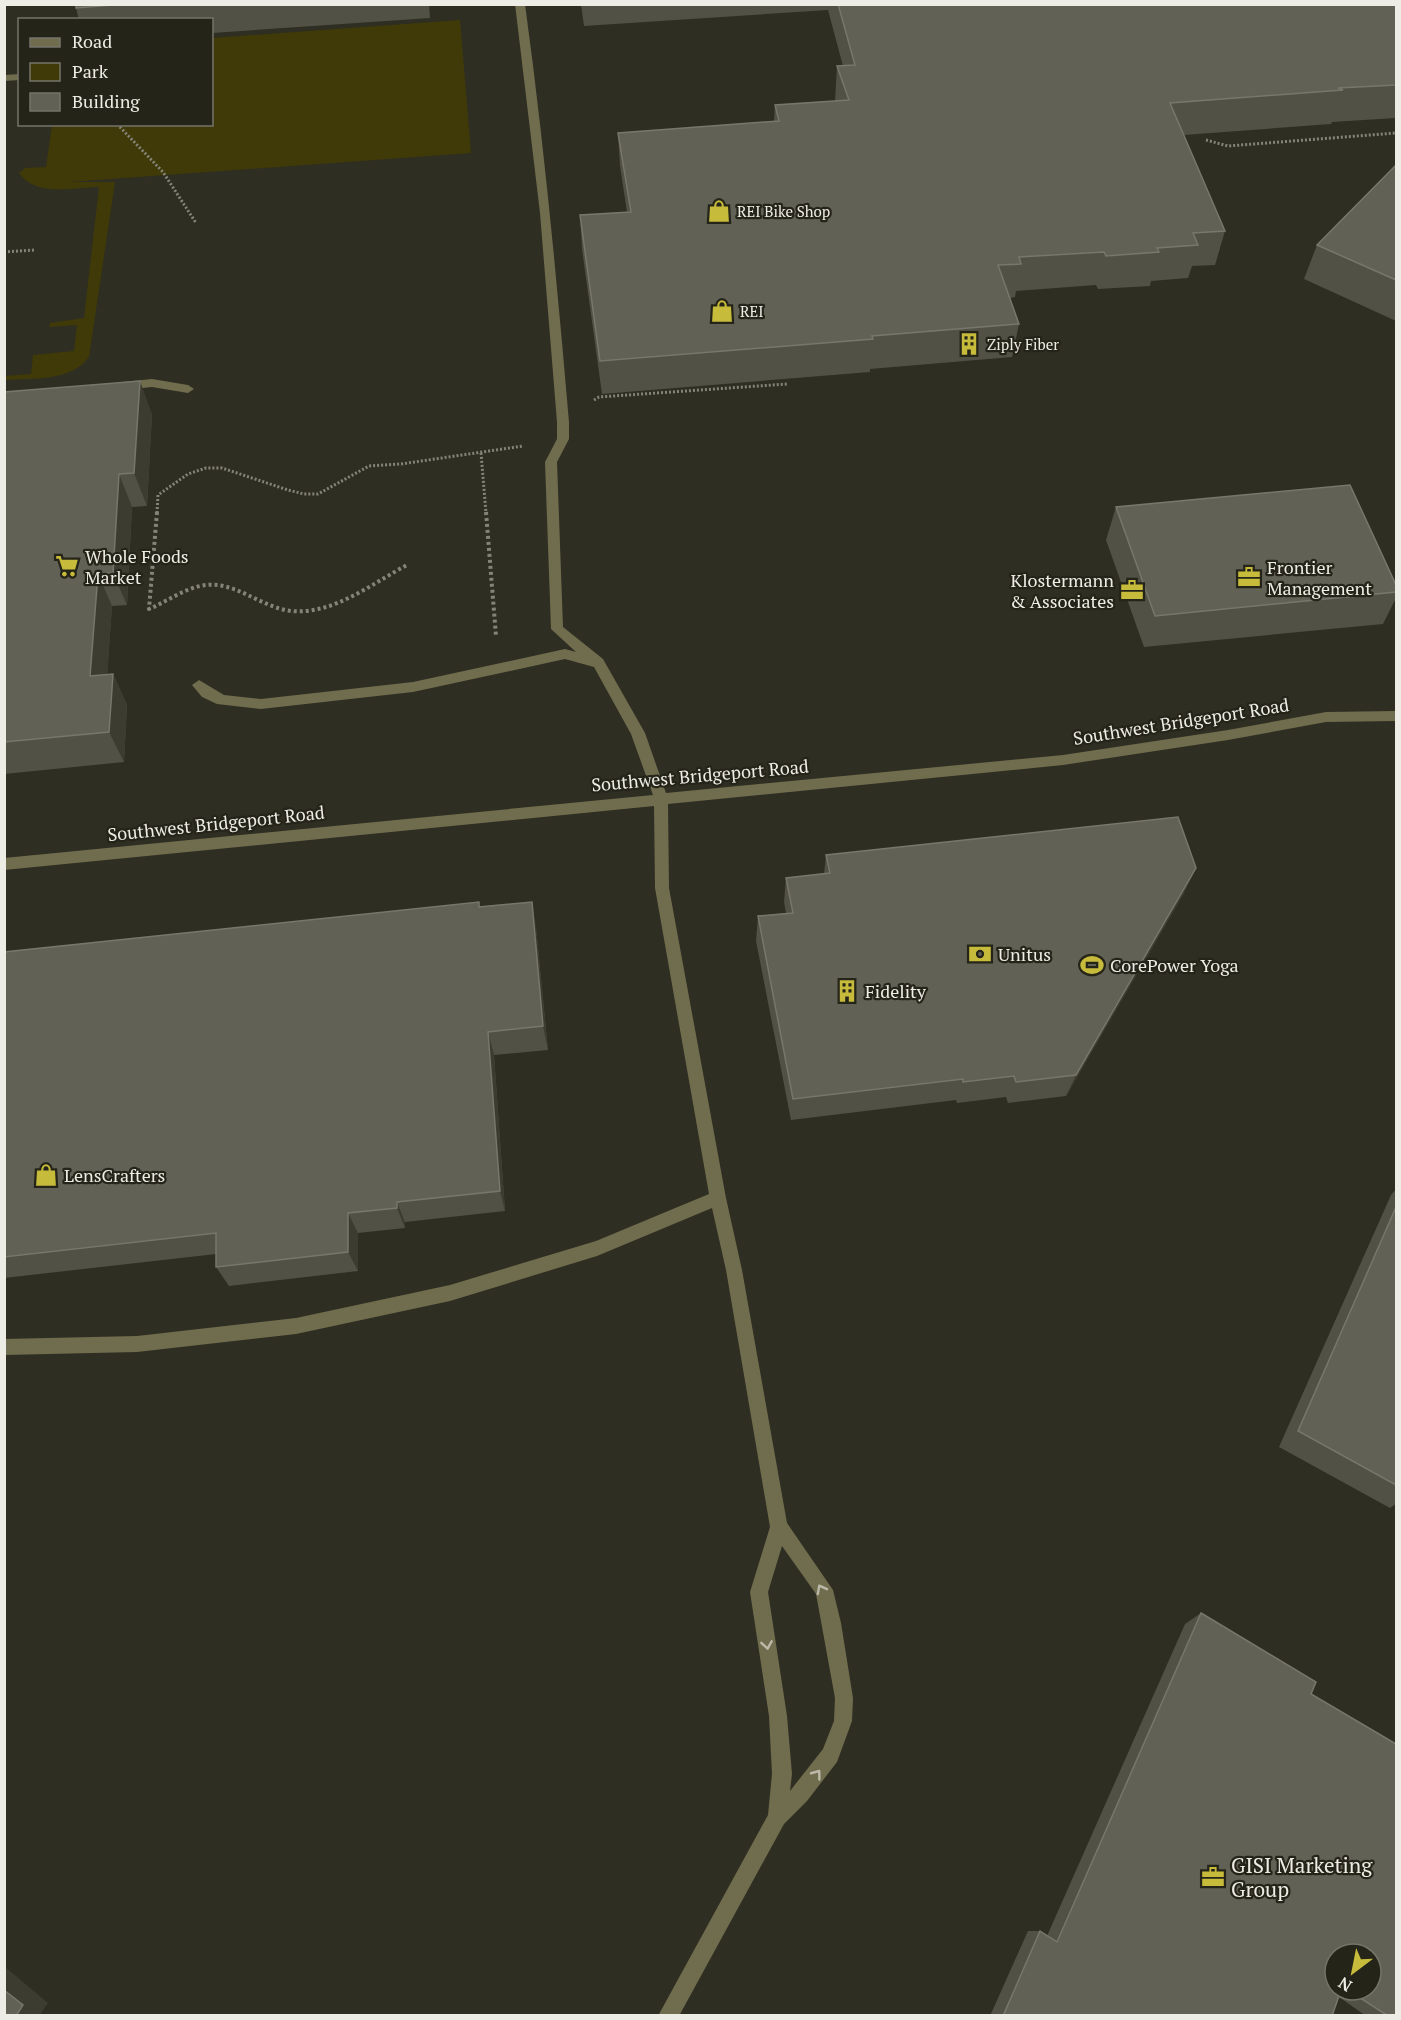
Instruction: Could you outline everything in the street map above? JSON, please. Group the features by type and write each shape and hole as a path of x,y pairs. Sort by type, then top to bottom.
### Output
{"street":[{"path":"520,4 532,86 549,245 563,422 563,439 551,462 556,629 598,663 638,733 661,799 662,888 718,1198 734,1270 779,1527 824,1590 832,1623 844,1698 843,1721 830,1755 801,1794 777,1817 669,2016"},
{"path":"107,387 152,383 189,389"},
{"path":"199,685 207,693 222,700 261,704 413,687 428,682 468,677 564,654 598,663"},
{"name":"Southwest Bridgeport Road","path":"4,864 1063,760 1228,735 1326,717 1396,716"},
{"path":"4,1347 137,1344 296,1326 450,1293 597,1248 718,1198"},
{"path":"777,1817 782,1774 778,1716 759,1592 779,1527"}],"path":[{"path":"119,126 163,172 196,224"},
{"path":"1206,140 1228,146 1396,133"},
{"path":"4,252 34,250"},
{"path":"407,565 341,599 304,612 288,611 217,584 190,588 149,609 158,495 188,474 206,468 222,468 288,490 304,494 318,494 369,466 481,453 534,444 599,397 787,384"},
{"path":"481,453 496,638 525,646 533,660"}],"green space":[{"path":"460,20 471,153 69,182 115,182 89,357 72,371 62,375 5,380 5,376 31,374 33,355 74,351 77,325 49,327 50,323 84,318 99,187 45,188 35,186 19,173 25,168 46,167 52,126 213,126 213,38"}],"building":[{"path":"76,4 125,4 76,8"},
{"path":"838,4 1396,4 1396,85 1170,103 1225,231 1193,233 1198,245 1157,248 1159,252 1106,256 1104,252 1019,257 1021,264 998,265 1019,324 872,336 873,339 600,361 580,215 631,212 618,133 779,121 775,105 849,100 837,66 855,65"},
{"path":"1396,165 1396,280 1317,245"},
{"name":"Whole Foods Market","path":"140,381 134,473 119,474 113,573 98,574 90,676 113,674 109,732 4,742 4,392"},
{"path":"1350,485 1396,585 1396,592 1155,616 1116,507"},
{"path":"1178,817 1196,868 1076,1075 1016,1082 1014,1076 963,1082 963,1079 793,1099 758,916 793,913 786,878 830,873 826,855"},
{"path":"479,902 479,907 532,902 543,1026 488,1032 500,1191 397,1202 397,1208 348,1213 348,1252 216,1267 216,1233 4,1257 4,952"},
{"path":"1396,1207 1396,1485 1298,1431"},
{"path":"1201,1613 1316,1682 1311,1694 1396,1744 1396,2016 1388,2016 1366,2002 1383,2002 1383,1942 1323,1942 1323,2002 1337,2002 1332,2016 1003,2016 1040,1931 1057,1942"},
{"path":"4,1990 23,2005 16,2016 4,2016"}],"place":[{"name":"REI Bike Shop","path":"719,211"},
{"name":"REI","path":"722,311"},
{"name":"Ziply Fiber","path":"969,344"},
{"name":"Whole Foods Market","path":"67,566"},
{"name":"Frontier Management","path":"1249,577"},
{"name":"Klostermann & Associates","path":"1132,590"},
{"name":"Unitus","path":"980,954"},
{"name":"CorePower Yoga","path":"1092,965"},
{"name":"Fidelity","path":"847,991"},
{"name":"LensCrafters","path":"46,1175"},
{"name":"GISI Marketing Group","path":"1213,1877"}]}
